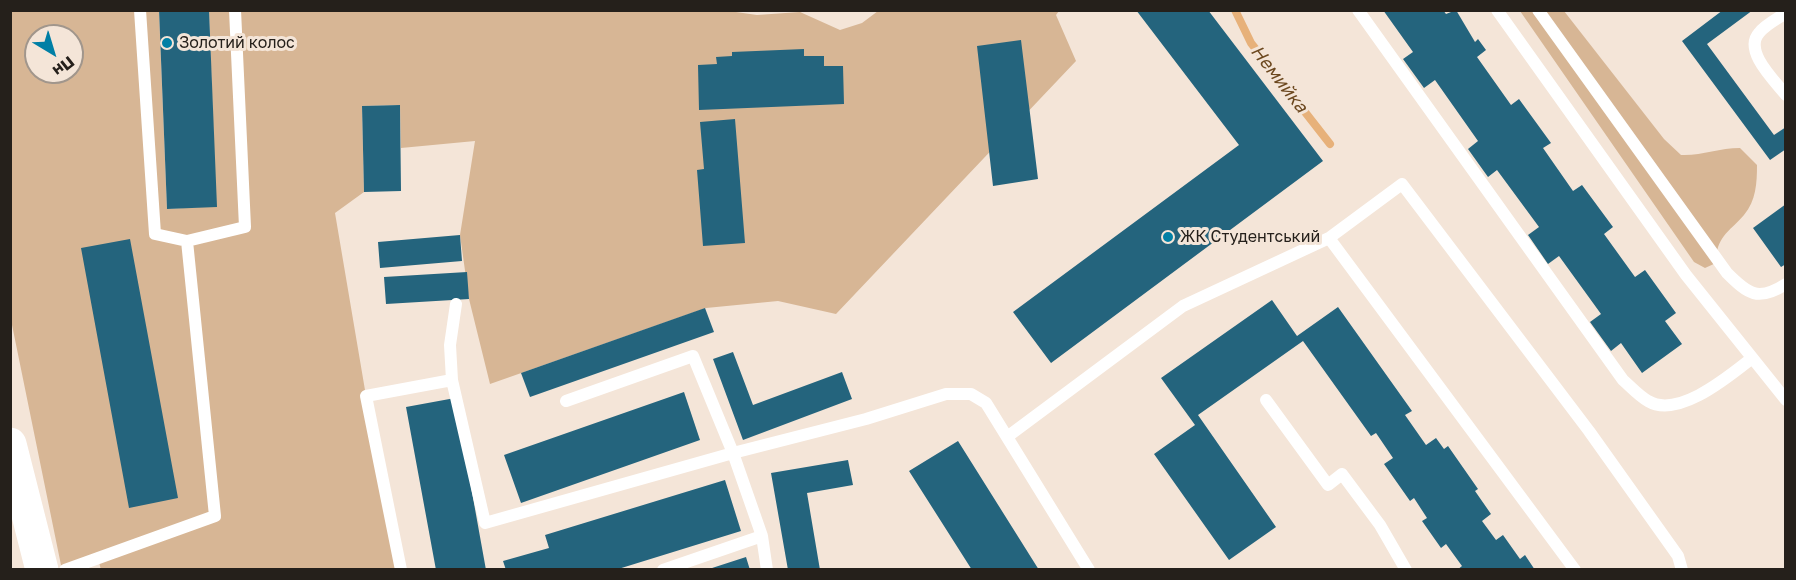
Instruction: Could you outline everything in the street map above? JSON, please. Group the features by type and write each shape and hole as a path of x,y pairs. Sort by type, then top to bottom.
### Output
{"main road":[{"path":"10,444 42,570"}],"lane":[{"path":"140,10 155,234 187,241 245,227 235,10"},
{"path":"1358,10 1623,381 1650,403 1677,405 1724,381 1751,359"},
{"path":"1497,10 1686,275 1785,400"},
{"path":"1538,10 1727,273 1744,290 1757,294 1771,293 1785,284"},
{"path":"1785,13 1757,34 1755,44 1758,58 1785,95"},
{"path":"1007,437 1183,306 1329,238 1402,184 1589,431 1678,556 1682,570"},
{"path":"1329,238 1575,570"},
{"path":"65,570 215,516 187,241"},
{"path":"456,304 450,345 452,380 485,523 733,453 866,419 946,394 971,394 986,404 1089,570"},
{"path":"566,401 693,356 733,453 762,536 767,570"},
{"path":"401,570 366,396 452,380"},
{"path":"1266,400 1328,484 1342,474 1380,525 1406,570"},
{"path":"663,570 762,536"}],"shaded area":[{"path":"722,10 757,15 800,12 840,30 862,23 878,11 1059,11 1056,15 1076,61 836,314 778,301 706,308 490,384 469,299 460,235 475,141 401,148 400,105 362,106 364,192 335,213 366,396 401,569 101,570 98,558 62,570 11,320 10,11 159,11 167,209 216,206 209,11"},
{"path":"1520,11 1564,11 1664,139 1681,155 1740,148 1757,165 1756,185 1751,204 1721,241 1716,263 1705,268 1694,262"}],"building":[{"path":"159,10 209,10 217,207 167,209"},
{"name":"ЖК Студентський","path":"1136,10 1208,10 1323,161 1051,363 1013,312 1239,145"},
{"path":"1383,10 1443,10 1446,14 1456,10 1475,42 1478,39 1486,50 1477,57 1511,105 1519,99 1551,143 1543,148 1573,191 1582,185 1613,227 1604,234 1635,277 1645,270 1676,313 1665,321 1682,344 1642,373 1621,343 1611,351 1590,322 1601,314 1559,256 1548,264 1528,235 1539,227 1497,170 1488,177 1468,149 1478,141 1435,80 1424,88 1403,59 1413,52"},
{"path":"1723,10 1753,10 1707,44 1774,135 1786,127 1786,149 1770,160 1682,41"},
{"path":"1021,40 1038,179 993,186 977,46"},
{"path":"804,49 804,56 824,56 824,66 843,66 844,104 699,110 698,65 717,64 716,57 732,56 732,52"},
{"path":"400,105 401,191 364,192 362,106"},
{"path":"735,119 745,243 703,246 697,170 704,169 700,122"},
{"path":"1786,204 1786,264 1781,267 1753,228"},
{"path":"460,235 462,261 380,268 378,242"},
{"path":"130,239 178,498 129,508 81,248"},
{"path":"467,272 469,299 386,304 384,277"},
{"path":"1272,300 1297,336 1338,307 1412,411 1405,415 1426,445 1436,438 1444,449 1448,446 1478,489 1475,491 1491,514 1482,521 1496,540 1503,535 1520,559 1525,555 1535,570 1457,570 1462,566 1446,544 1441,548 1422,521 1427,518 1414,498 1410,501 1384,464 1393,458 1376,433 1371,436 1303,341 1198,415 1276,527 1229,560 1154,454 1195,425 1161,378"},
{"path":"705,308 714,332 530,397 521,373"},
{"path":"733,352 753,405 842,372 852,399 743,440 713,359"},
{"path":"684,392 700,440 521,503 504,455"},
{"path":"455,398 486,570 436,570 406,407"},
{"path":"958,441 1039,570 972,570 909,471"},
{"path":"848,460 853,485 807,493 820,570 788,570 771,473"},
{"path":"725,480 741,531 615,570 506,570 503,561 549,548 545,535"},
{"path":"746,557 750,570 709,570 709,569"}],"waterway":[{"name":"Немийка","path":"1235,10 1251,43 1330,144"}],"place":[{"name":"Золотий колос","path":"167,43"},
{"name":"ЖК Студентський","path":"1168,237"}]}
